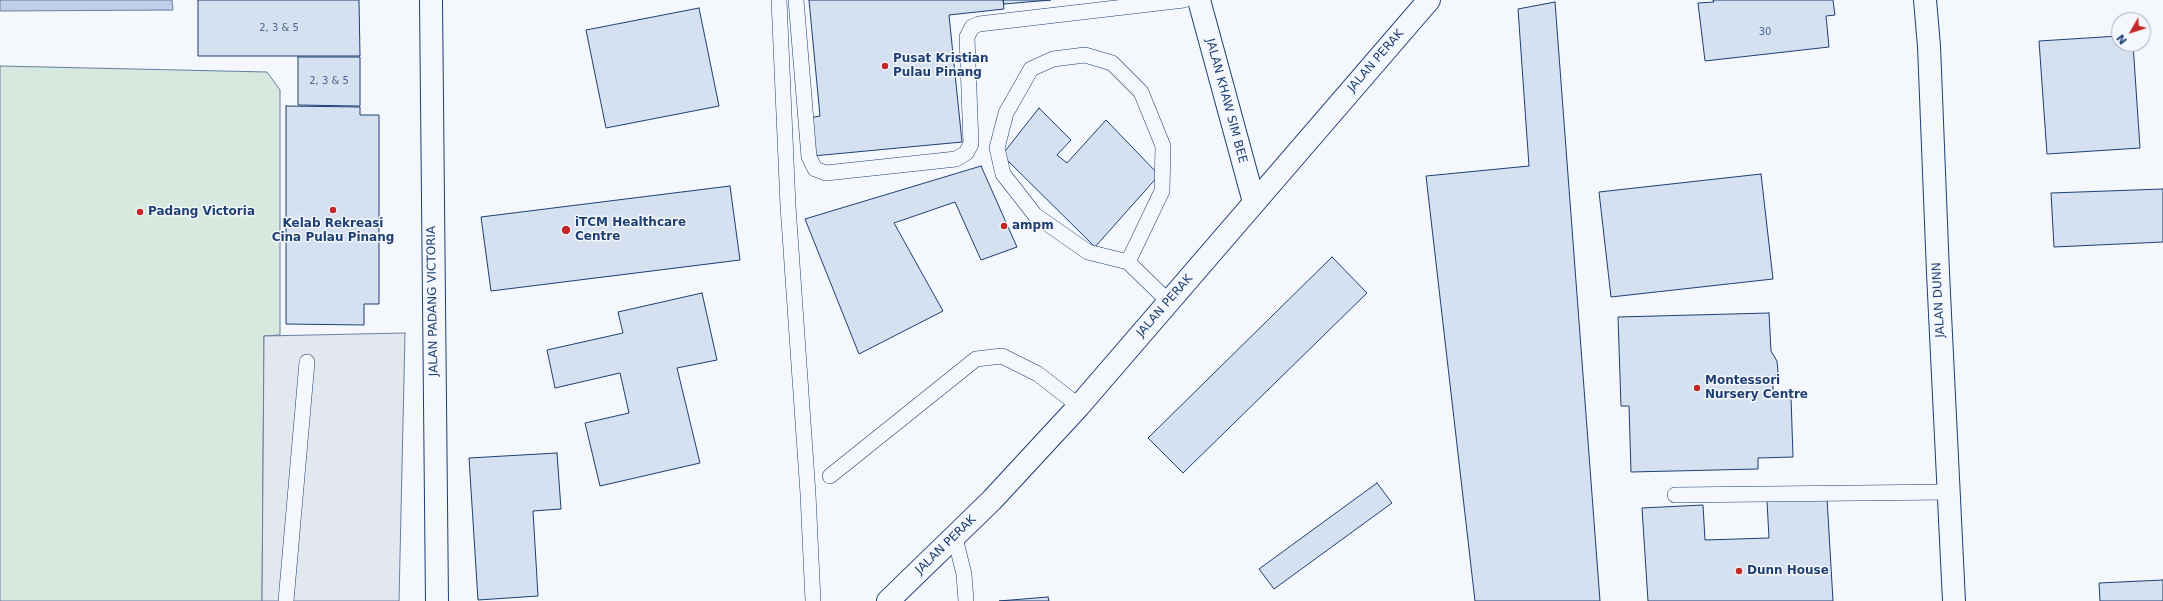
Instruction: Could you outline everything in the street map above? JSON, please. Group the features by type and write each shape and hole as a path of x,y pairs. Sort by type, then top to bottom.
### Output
{"street":[{"name":"JALAN PADANG VICTORIA","path":"430,0 437,601"},
{"name":"JALAN KHAW SIM BEE","path":"1199,0 1254,202"},
{"name":"JALAN PERAK","path":"888,601 955,538 1079,406 1429,0"},
{"name":"JALAN DUNN","path":"1925,0 1930,54 1954,601"}],"lane":[{"path":"779,0 788,206 808,494 813,601"},
{"path":"796,0 809,157 815,169 826,173 956,159 966,153 971,144 967,37 972,27 979,24 1184,0"},
{"path":"1128,262 1162,191 1163,146 1141,92 1112,63 1085,56 1053,59 1031,69 1006,113 997,148 1002,174 1035,215 1088,252 1128,262 1169,302"},
{"path":"830,476 976,360 1002,356 1038,374 1079,406"},
{"path":"286,601 307,362"},
{"path":"1675,495 1949,492"},
{"path":"955,538 964,574 966,601"}],"shaded area":[{"name":"Padang Victoria","path":"0,66 267,72 280,90 280,335 264,336 262,601 0,601"},
{"path":"405,333 399,601 262,601 264,336"}],"water":[{"path":"0,0 172,0 173,10 0,11"}],"building":[{"path":"198,0 359,0 360,56 198,56"},
{"name":"Pusat Kristian Pulau Pinang","path":"809,0 1003,0 1004,9 949,15 962,142 813,156 809,118 820,116"},
{"path":"1003,0 1051,0 1004,4"},
{"path":"1713,0 1833,0 1835,15 1826,16 1829,47 1705,61 1698,3 1714,2"},
{"path":"1555,2 1600,601 1475,601 1426,176 1529,166 1518,9"},
{"path":"699,8 719,106 606,128 586,30"},
{"path":"2111,36 2111,52 2134,52 2140,148 2047,154 2039,41"},
{"path":"298,57 360,57 360,106 298,105"},
{"name":"Kelab Rekreasi Cina Pulau Pinang","path":"286,106 360,107 360,115 379,115 379,304 364,304 364,325 286,324"},
{"path":"1039,108 1071,140 1057,155 1067,163 1106,120 1159,175 1095,247 1002,155"},
{"path":"981,166 1017,247 981,260 955,202 894,223 943,311 859,354 805,219"},
{"path":"1761,174 1773,279 1611,297 1599,192"},
{"path":"730,186 740,260 491,291 481,217"},
{"path":"2163,189 2163,242 2054,247 2051,193"},
{"path":"1332,257 1367,293 1183,473 1148,438"},
{"path":"702,293 717,360 677,368 700,463 600,486 585,423 629,413 620,373 555,388 547,350 623,333 618,312"},
{"name":"Montessori Nursery Centre","path":"1769,313 1771,351 1777,361 1778,372 1773,379 1773,397 1791,397 1793,457 1758,458 1758,469 1631,472 1629,406 1621,406 1618,317"},
{"path":"557,453 561,509 533,511 538,596 478,600 469,458"},
{"path":"1377,483 1392,503 1274,589 1259,569"},
{"name":"Dunn House","path":"1827,498 1833,601 1648,601 1642,508 1703,505 1705,540 1769,538 1767,501"},
{"path":"2163,580 2163,601 2100,601 2099,583"},
{"path":"1048,597 1049,601 999,601"}],"place":[{"name":"Pusat Kristian Pulau Pinang","path":"885,66"},
{"name":"Kelab Rekreasi Cina Pulau Pinang","path":"333,210"},
{"name":"Padang Victoria","path":"140,212"},
{"name":"ampm","path":"1004,226"},
{"name":"iTCM Healthcare Centre","path":"566,230"},
{"name":"Montessori Nursery Centre","path":"1697,388"},
{"name":"Dunn House","path":"1739,571"}]}
